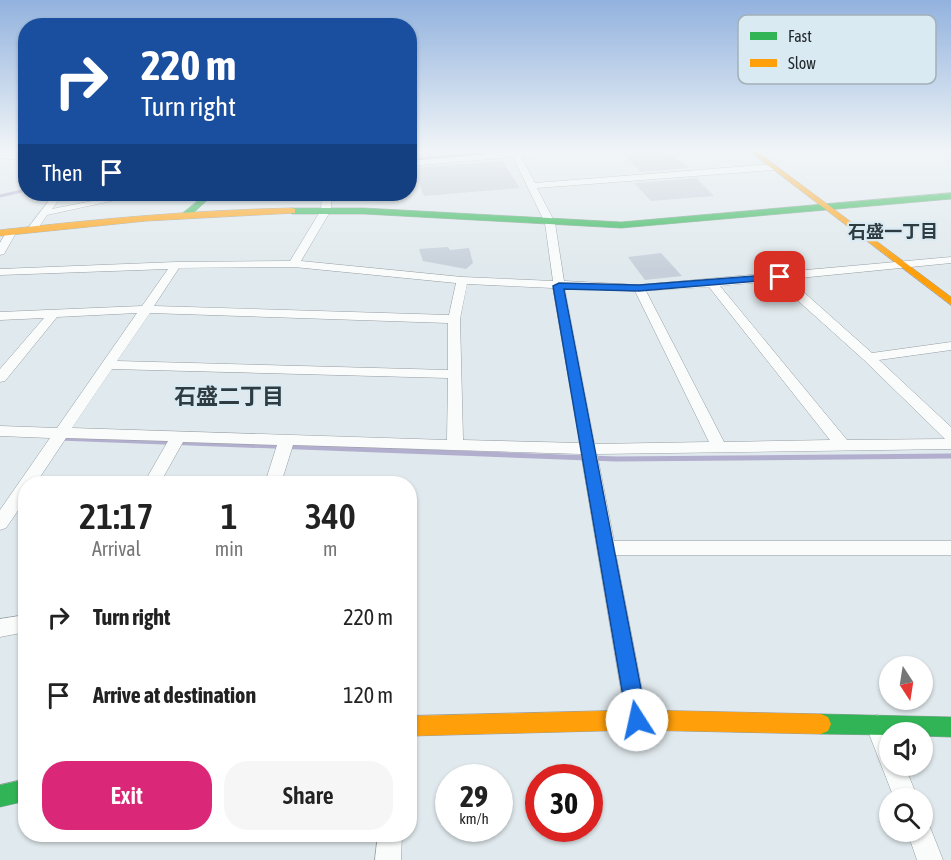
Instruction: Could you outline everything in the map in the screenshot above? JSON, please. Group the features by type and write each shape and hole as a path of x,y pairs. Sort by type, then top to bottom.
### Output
{"main road":[{"path":"805,190 951,302"},
{"path":"6,232 186,214 326,210 550,223 662,224 951,196"},
{"path":"186,214 202,201"},
{"path":"417,726 637,720 951,727"},
{"path":"0,796 18,792"}],"street":[{"path":"533,190 550,223 559,286 637,720"},
{"path":"33,228 53,201"},
{"path":"45,213 104,201"},
{"path":"294,264 326,210 327,201"},
{"path":"0,252 6,232"},
{"path":"0,272 176,265 294,264 462,280 639,288 951,260"},
{"path":"31,476 176,265"},
{"path":"780,277 869,357 951,436"},
{"path":"455,445 454,319 462,280"},
{"path":"712,283 842,445"},
{"path":"639,288 719,447"},
{"path":"0,316 147,309 454,319"},
{"path":"0,378 54,313"},
{"path":"869,357 951,346"},
{"path":"108,365 454,374"},
{"path":"0,431 286,442 588,449 951,444"},
{"path":"156,476 177,438"},
{"path":"275,476 286,442"},
{"path":"0,523 18,496"},
{"path":"606,548 951,548"},
{"path":"0,628 18,625"},
{"path":"877,726 879,731"},
{"path":"388,860 389,842"},
{"path":"923,842 930,860"}],"building":[{"path":"422,190 494,190 424,196"},
{"path":"641,190 708,190 714,196 651,201"},
{"path":"448,247 450,250 469,248 473,263 466,269 423,261 419,249"},
{"path":"661,253 682,276 645,280 628,257"}],"waterway":[{"path":"0,196 18,192"},
{"path":"59,438 616,459 951,456"}],"traffic: fast":[{"path":"829,208 951,196"},
{"path":"186,215 202,201"},
{"path":"292,211 364,211 621,225 829,208"},
{"path":"821,724 951,727"},
{"path":"0,796 18,792"}],"traffic: slow":[{"path":"804,190 951,302"},
{"path":"0,233 182,215 292,211"},
{"path":"417,726 637,720 821,724"}],"district":[{"name":"石盛一丁目","path":"893,231"},
{"name":"石盛二丁目","path":"229,396"}],"route":[{"path":"637,720 559,286 639,288 780,277"}]}
